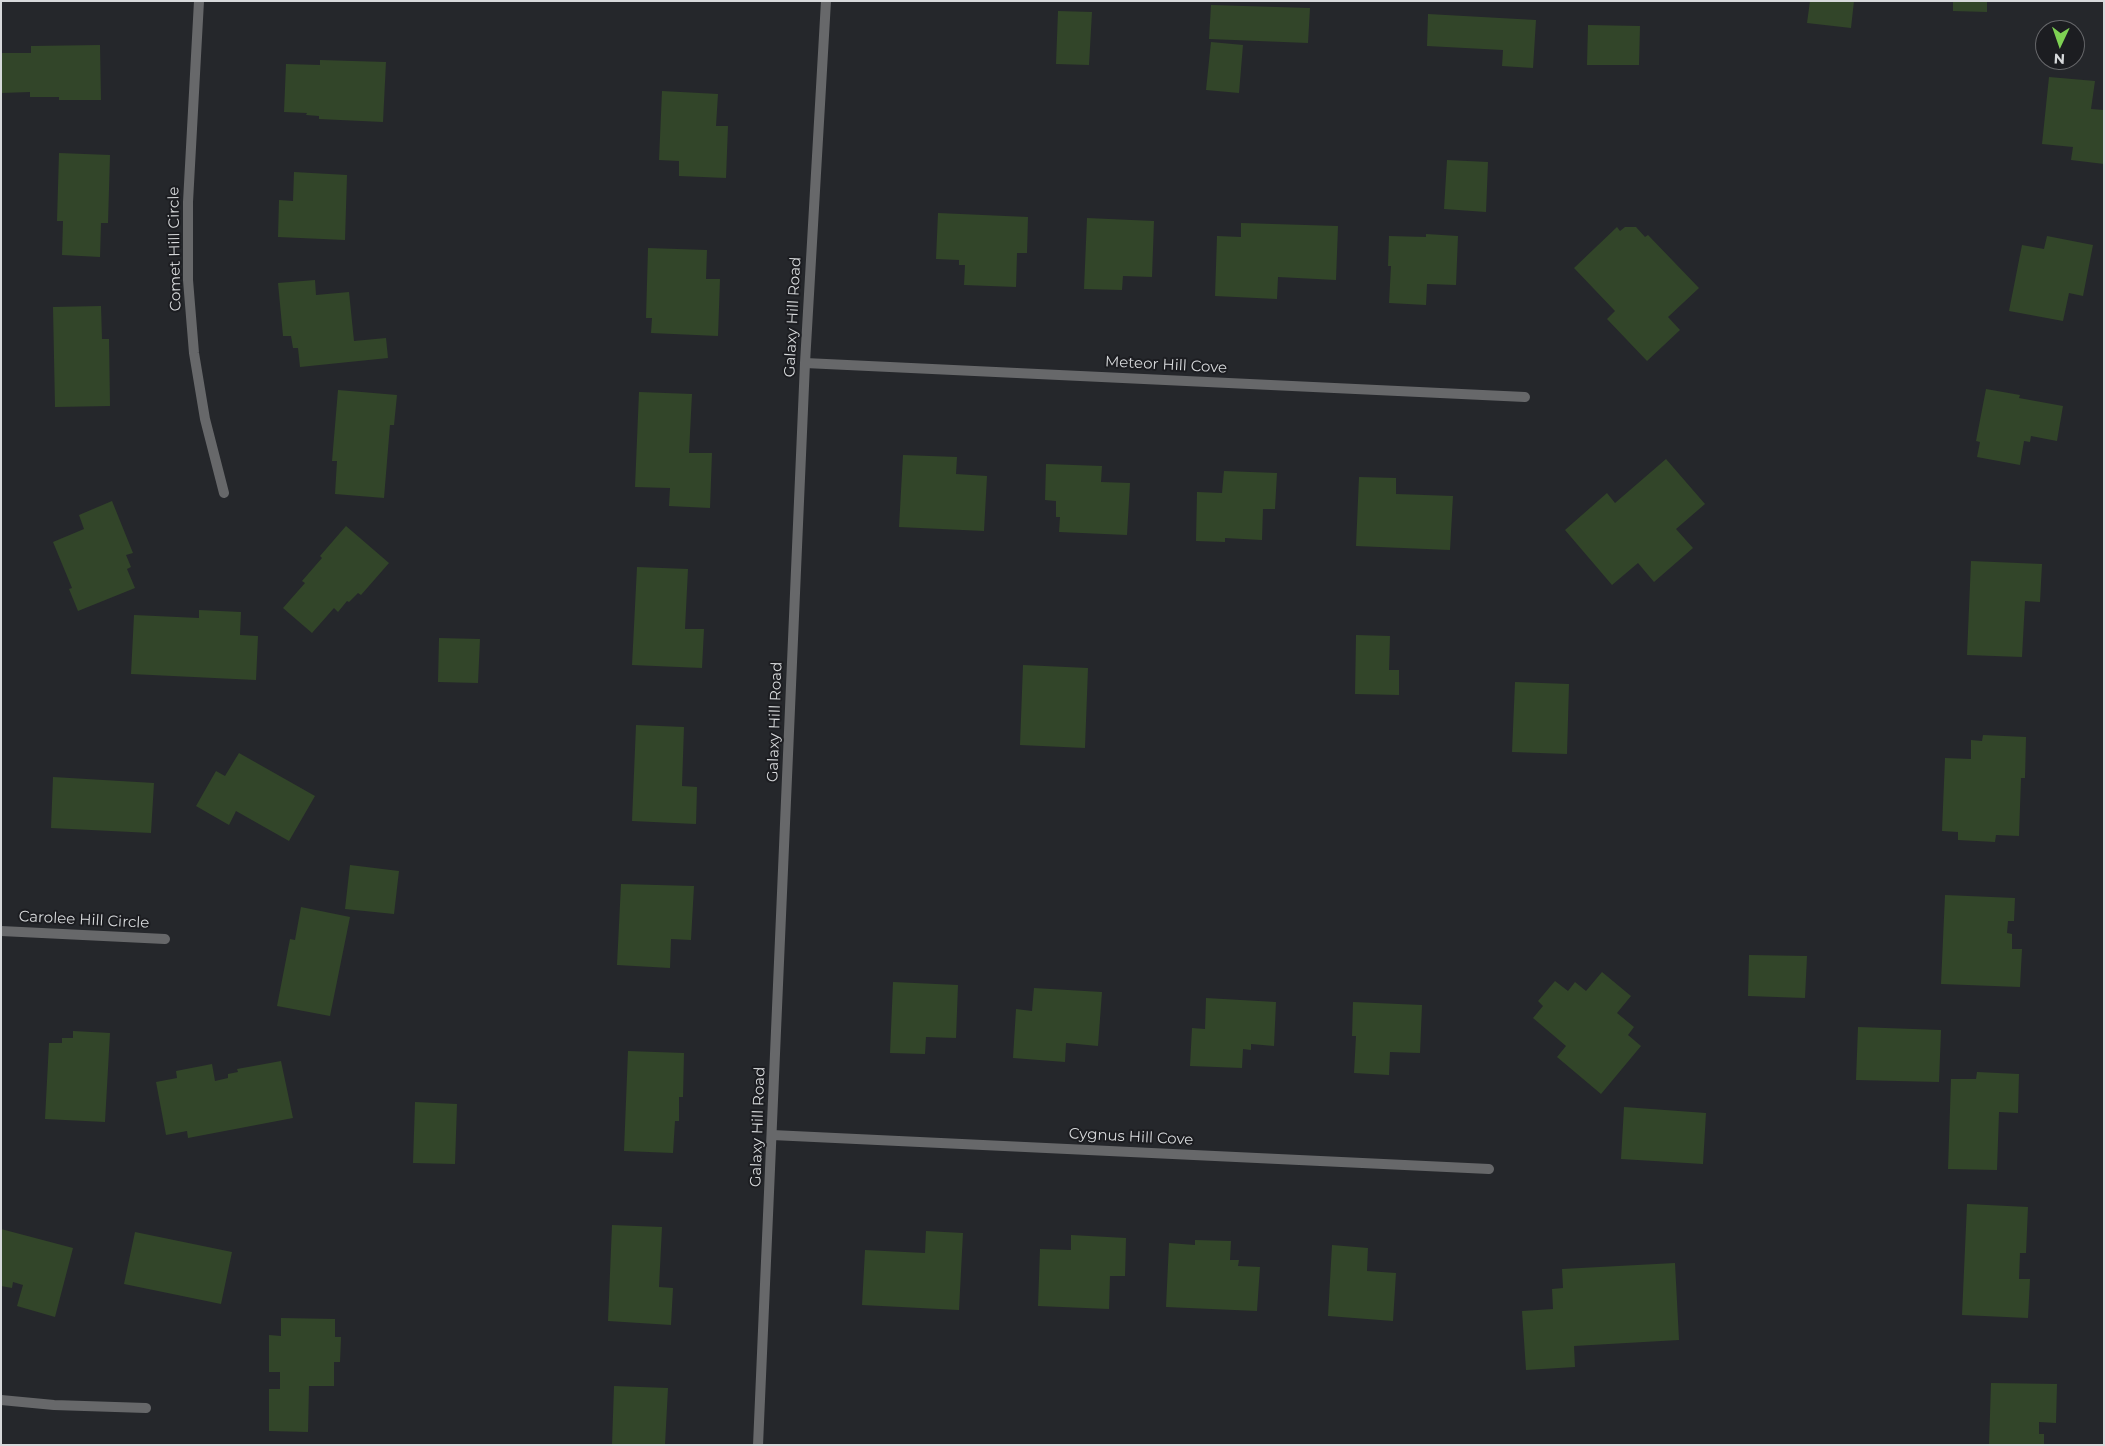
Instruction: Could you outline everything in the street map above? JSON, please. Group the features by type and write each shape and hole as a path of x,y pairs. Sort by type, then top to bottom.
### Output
{"street":[{"name":"Comet Hill Circle","path":"199,1 188,202 188,280 194,352 205,419 224,493"},
{"name":"Galaxy Hill Road","path":"758,1445 805,362 826,1"},
{"name":"Meteor Hill Cove","path":"805,362 1525,397"},
{"name":"Carolee Hill Circle","path":"1,931 165,939"},
{"name":"Cygnus Hill Cove","path":"772,1135 1489,1169"},
{"path":"1,1400 54,1405 146,1408"}],"building":[{"path":"1810,1 1854,1 1851,28 1807,23"},
{"path":"1953,1 1987,1 1987,12 1953,11"},
{"path":"1211,5 1310,8 1308,43 1209,39"},
{"path":"1058,11 1092,12 1089,65 1056,64"},
{"path":"1428,14 1536,20 1533,68 1502,66 1503,50 1427,46"},
{"path":"1588,25 1640,26 1639,65 1587,65"},
{"path":"1211,42 1243,45 1239,93 1206,90"},
{"path":"100,45 101,100 59,100 59,97 30,97 30,92 1,93 1,53 31,53 31,46"},
{"path":"320,60 386,62 383,122 319,119 319,116 306,115 307,113 284,112 286,64 320,65"},
{"path":"2049,77 2095,81 2091,109 2104,110 2104,164 2071,160 2073,147 2042,144"},
{"path":"662,91 718,94 716,126 728,126 726,178 679,176 679,161 659,160"},
{"path":"59,153 110,155 108,223 101,223 100,257 62,255 63,221 57,221"},
{"path":"1447,160 1488,162 1486,212 1444,209"},
{"path":"294,172 347,175 345,240 278,237 279,200 293,201"},
{"path":"938,213 1028,217 1027,253 1017,253 1016,287 964,285 965,265 959,265 959,260 936,259"},
{"path":"1087,218 1154,221 1152,277 1123,276 1122,290 1084,289"},
{"path":"1241,223 1338,226 1336,280 1278,277 1277,299 1215,296 1217,236 1241,237"},
{"path":"1617,227 1620,231 1625,227 1636,227 1645,237 1648,235 1699,288 1668,317 1680,330 1647,361 1607,319 1615,311 1574,268"},
{"path":"1426,234 1458,236 1456,285 1427,284 1426,305 1389,303 1391,266 1388,266 1389,236 1426,237"},
{"path":"2047,236 2093,245 2083,296 2069,293 2063,321 2009,311 2022,245 2044,249"},
{"path":"648,248 707,250 706,279 720,279 718,336 651,333 652,318 646,318"},
{"path":"315,280 316,295 349,292 354,341 386,338 388,358 300,367 298,348 293,348 291,336 283,336 278,283"},
{"path":"101,306 102,339 109,339 110,406 55,407 53,307"},
{"path":"1986,389 2020,395 2019,398 2063,406 2057,441 2031,436 2030,442 2024,441 2020,465 1977,457 1980,442 1976,441"},
{"path":"338,390 397,395 394,425 390,425 384,498 335,494 337,461 332,461"},
{"path":"639,392 692,394 689,453 712,453 710,508 669,506 670,488 635,487"},
{"path":"903,455 957,457 956,474 987,476 984,531 899,527"},
{"path":"1666,459 1705,504 1676,529 1693,548 1654,582 1638,563 1612,585 1565,530 1607,493 1615,503"},
{"path":"1046,464 1102,466 1101,482 1130,483 1127,535 1059,532 1060,517 1056,517 1056,501 1045,500"},
{"path":"1224,471 1277,473 1275,509 1263,509 1262,540 1225,538 1225,542 1196,541 1197,492 1222,493"},
{"path":"1359,477 1396,478 1396,494 1453,496 1450,550 1356,546"},
{"path":"112,501 133,553 126,555 131,567 127,569 135,588 78,611 69,589 72,588 53,542 84,529 79,515"},
{"path":"346,526 389,563 361,595 358,593 349,602 347,601 338,612 334,608 312,633 283,608 305,583 302,581 322,558 320,556"},
{"path":"1971,561 2042,564 2040,602 2025,601 2022,657 1967,655"},
{"path":"637,567 688,569 685,629 704,629 702,668 632,665"},
{"path":"199,610 241,612 240,635 258,636 256,680 131,674 134,615 199,618"},
{"path":"1356,635 1390,636 1389,670 1399,670 1399,695 1355,694"},
{"path":"439,638 480,639 478,683 438,682"},
{"path":"1023,665 1088,668 1085,748 1020,745"},
{"path":"1515,682 1569,684 1567,754 1512,752"},
{"path":"636,725 684,727 682,786 697,787 696,824 632,821"},
{"path":"1983,735 2026,737 2025,778 2021,778 2019,836 1996,835 1995,842 1958,840 1958,832 1942,831 1945,758 1971,759 1971,740 1982,741"},
{"path":"239,753 315,796 289,841 236,811 229,825 196,806 216,771 225,776"},
{"path":"53,777 154,783 151,833 51,828"},
{"path":"350,865 399,871 394,914 345,909"},
{"path":"621,884 694,886 691,940 671,939 670,968 617,965"},
{"path":"1945,895 2015,898 2014,921 2008,921 2007,933 2012,934 2012,949 2022,949 2020,987 1941,984"},
{"path":"301,907 350,917 330,1016 277,1006 290,939 295,940"},
{"path":"1749,955 1807,956 1805,998 1748,996"},
{"path":"1602,972 1631,996 1617,1013 1634,1027 1628,1035 1641,1046 1601,1094 1557,1057 1566,1046 1533,1018 1543,1006 1538,1001 1555,981 1568,991 1575,982 1586,991"},
{"path":"893,982 958,985 956,1038 926,1037 925,1054 890,1053"},
{"path":"1034,988 1102,992 1098,1046 1066,1043 1065,1062 1013,1058 1016,1009 1032,1011"},
{"path":"1206,998 1276,1002 1274,1046 1251,1044 1251,1050 1243,1049 1242,1068 1190,1066 1192,1028 1205,1029"},
{"path":"1353,1002 1422,1005 1420,1053 1390,1052 1389,1075 1354,1073 1356,1036 1352,1036"},
{"path":"1858,1027 1941,1030 1939,1082 1856,1080"},
{"path":"73,1031 110,1033 105,1122 45,1119 49,1043 62,1043 62,1038 73,1038"},
{"path":"628,1051 684,1053 683,1097 679,1097 679,1121 675,1121 673,1153 624,1151"},
{"path":"281,1061 293,1118 188,1138 187,1131 166,1135 156,1082 177,1078 176,1071 212,1064 215,1081 228,1078 228,1074 238,1072 237,1069"},
{"path":"1977,1072 2019,1074 2018,1113 1999,1112 1997,1170 1948,1169 1951,1079 1976,1079"},
{"path":"415,1102 457,1104 455,1164 413,1163"},
{"path":"1624,1107 1706,1113 1703,1164 1621,1159"},
{"path":"1967,1204 2028,1207 2026,1253 2020,1253 2019,1279 2030,1279 2028,1318 1962,1315"},
{"path":"612,1225 662,1227 659,1287 673,1288 671,1325 608,1321"},
{"path":"1,1229 73,1248 55,1317 17,1306 23,1285 13,1282 12,1288 1,1286"},
{"path":"926,1231 963,1233 959,1310 862,1305 865,1250 925,1253"},
{"path":"135,1232 232,1252 221,1304 124,1284"},
{"path":"1071,1235 1126,1238 1125,1276 1110,1276 1109,1309 1038,1306 1040,1249 1071,1250"},
{"path":"1195,1240 1231,1241 1230,1260 1239,1260 1238,1266 1260,1267 1257,1311 1166,1307 1169,1243 1195,1245"},
{"path":"1332,1245 1368,1248 1367,1271 1396,1273 1393,1321 1328,1316"},
{"path":"1675,1263 1679,1340 1574,1346 1575,1367 1526,1370 1522,1311 1553,1309 1552,1289 1563,1288 1562,1269"},
{"path":"281,1318 335,1319 335,1337 341,1337 340,1362 334,1362 334,1386 309,1386 308,1432 269,1431 269,1389 280,1389 280,1372 269,1372 269,1335 281,1336"},
{"path":"1991,1383 2057,1384 2056,1423 2039,1422 2039,1434 2044,1434 2044,1445 1989,1445"},
{"path":"614,1386 668,1388 665,1445 612,1445"}]}
